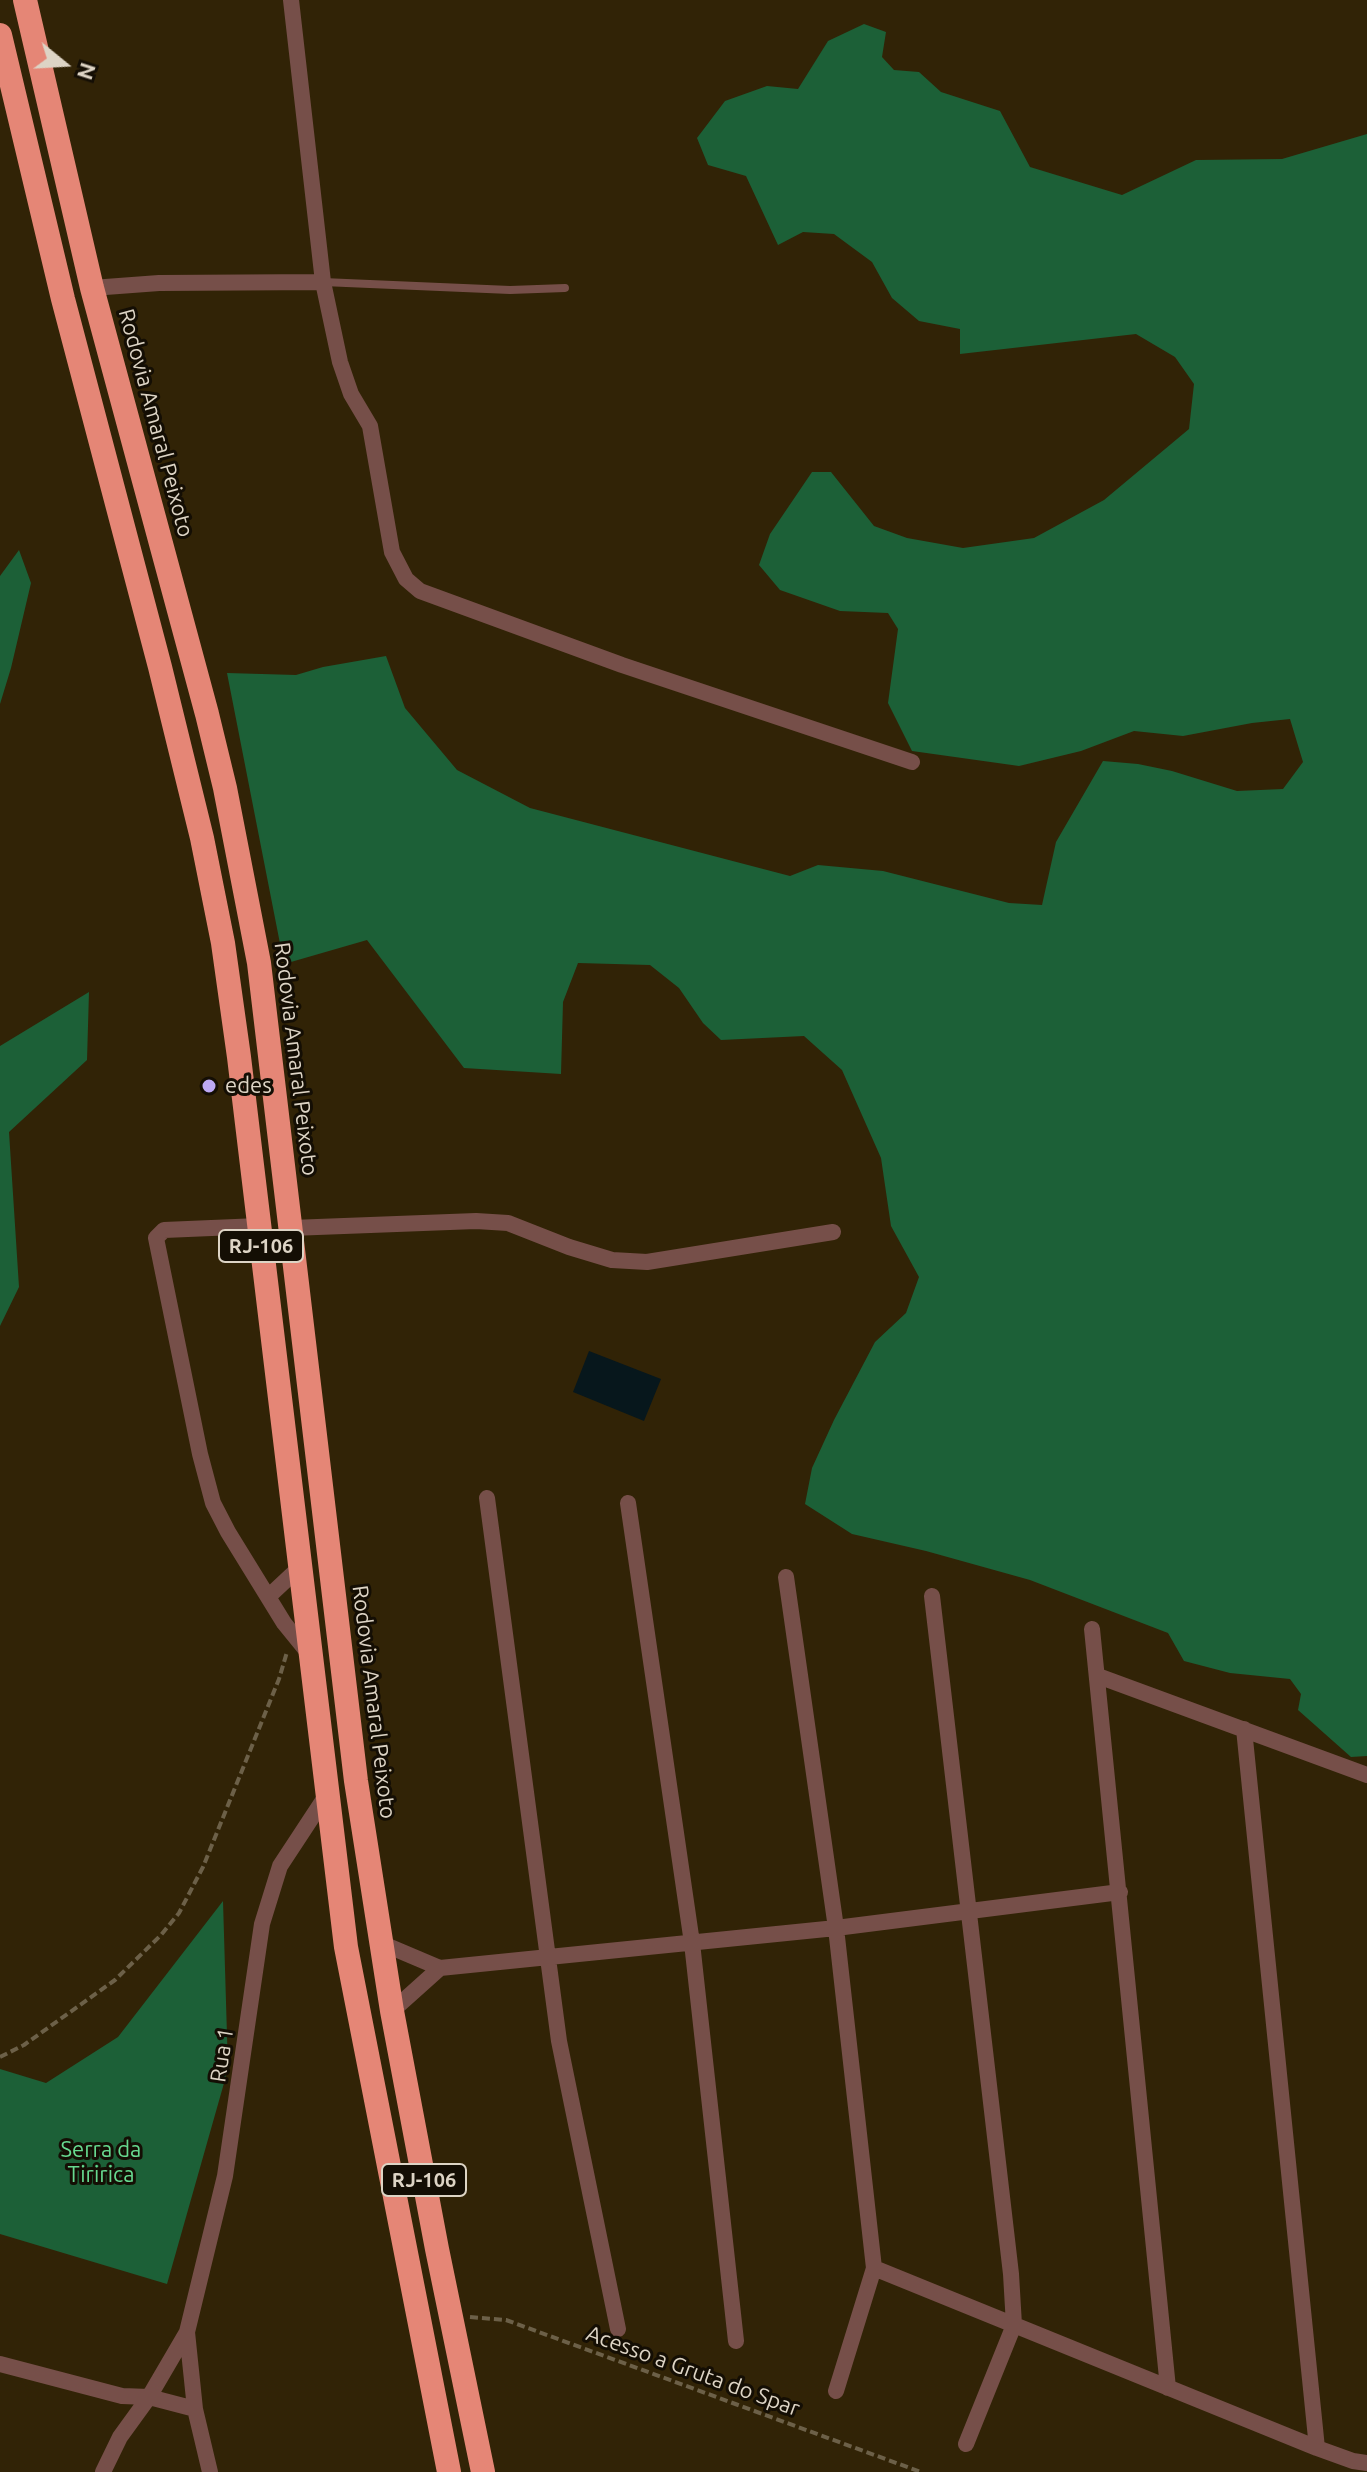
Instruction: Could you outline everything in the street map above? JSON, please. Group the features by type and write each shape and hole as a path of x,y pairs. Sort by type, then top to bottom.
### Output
{"highway":[{"name":"Rodovia Amaral Peixoto","path":"25,0 92,288 225,788 259,963 356,1781 392,2011 483,2472"},
{"name":"RJ-106","path":"0,35 63,299 202,838 225,957 346,1947 449,2472"}],"street":[{"path":"291,0 323,282 340,362 351,394 370,426 392,552 406,579 420,591 622,665 912,762"},
{"path":"92,288 159,283 323,282"},
{"path":"291,1228 476,1221 508,1223 612,1260 647,1262 833,1232"},
{"path":"259,1226 164,1230 156,1238 197,1441 213,1503 268,1597 310,1655"},
{"path":"487,1498 559,2041 618,2329"},
{"path":"628,1503 692,1943 736,2341"},
{"path":"268,1597 299,1568"},
{"path":"786,1577 836,1928 874,2268 836,2391"},
{"path":"932,1596 1011,2274 1014,2325 966,2444"},
{"path":"1092,1629 1168,2388"},
{"path":"1098,1676 1367,1775"},
{"path":"1244,1729 1317,2448"},
{"name":"Rua 1","path":"103,2472 120,2437 149,2397 187,2332 225,2176 262,1924 280,1866 326,1796"},
{"path":"381,1943 440,1968 836,1928 1120,1892"},
{"path":"392,2011 440,1968"},
{"path":"874,2268 1317,2448 1367,2463"},
{"name":"Rua 1","path":"187,2332 195,2409 210,2472"},
{"path":"0,2364 122,2396 149,2397 195,2409"}],"lane":[{"path":"323,282 510,290 565,288"}],"path":[{"path":"0,2057 24,2045 115,1980 179,1913 209,1853 279,1679 292,1634"},
{"name":"Acesso a Gruta do Spar","path":"451,2316 506,2320 921,2472"}],"green space":[{"path":"864,24 886,32 882,57 894,70 919,72 941,92 1000,111 1030,167 1122,195 1196,160 1282,159 1367,134 1367,1756 1351,1757 1298,1710 1301,1694 1290,1679 1230,1673 1184,1661 1168,1633 1030,1580 852,1534 805,1504 812,1468 834,1420 875,1342 906,1313 919,1277 891,1226 881,1158 842,1070 804,1036 721,1040 703,1023 679,988 650,965 578,963 563,1002 561,1074 464,1068 367,940 284,964 227,673 296,675 386,656 405,708 457,770 530,808 790,876 818,865 883,871 1009,903 1042,905 1056,842 1103,761 1172,771 1237,791 1283,789 1303,762 1290,719 1183,736 1134,731 1081,751 1019,766 912,751 888,703 898,629 888,613 840,611 780,590 759,565 770,534 812,472 831,472 874,526 907,538 963,548 1034,538 1104,500 1189,429 1194,384 1175,357 1136,334 960,354 960,329 919,321 892,298 872,262 834,234 803,232 778,245 746,176 708,165 697,138 725,101 767,86 798,89 828,41"},
{"path":"19,550 31,583 0,704 0,576"},
{"path":"89,992 87,1060 9,1132 19,1287 0,1326 0,1046"},
{"name":"Serra da Tiririca","path":"223,1901 228,2069 167,2284 0,2234 0,2069 46,2083 118,2037"}],"shaded area":[{"path":"589,1351 661,1379 644,1421 573,1392"}],"place":[{"name":"edes","path":"209,1086"}]}
